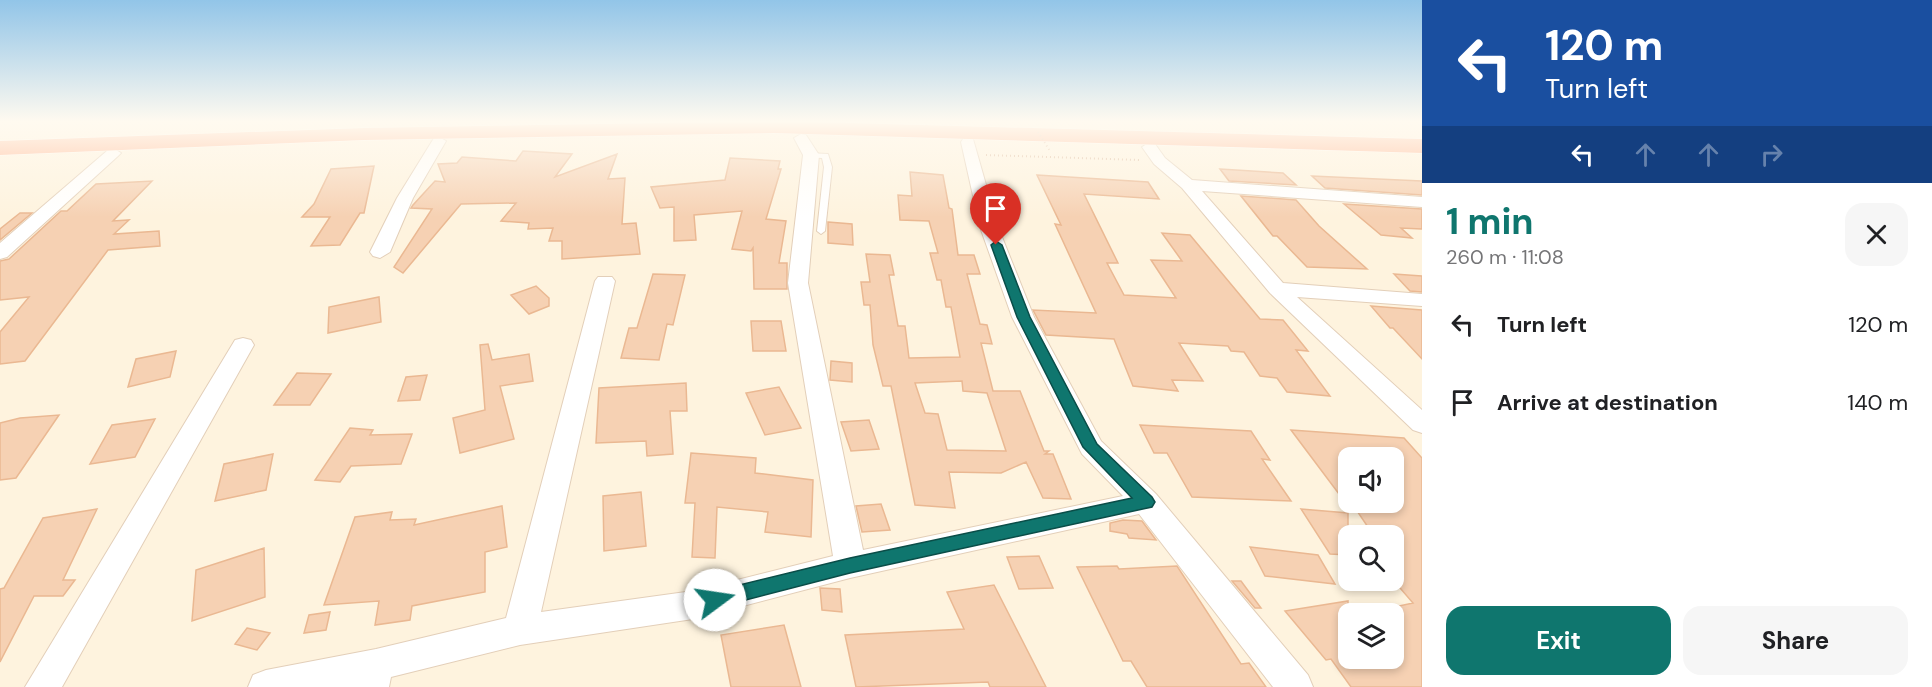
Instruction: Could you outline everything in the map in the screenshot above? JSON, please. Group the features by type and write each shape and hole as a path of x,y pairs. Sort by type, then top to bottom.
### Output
{"highway":[{"path":"0,159 35,153"},
{"path":"1126,153 1422,155"}],"street":[{"path":"0,253 113,153"},
{"path":"380,252 405,198 433,153"},
{"path":"810,153 798,283 850,565"},
{"path":"970,153 989,227 1023,317 1091,447 1146,502 1295,687"},
{"path":"1155,154 1188,185 1277,289 1422,424"},
{"path":"1188,185 1422,202"},
{"path":"520,630 605,281"},
{"path":"1277,289 1422,300"},
{"path":"43,687 243,345"},
{"path":"266,687 374,676 520,630 693,605 850,565 1146,502"}],"lane":[{"path":"821,231 828,167 823,153"}],"path":[{"path":"1126,153 1155,154"}],"building":[{"path":"522,153 572,154 555,177 617,154 608,179 625,178 622,224 636,223 640,254 562,259 562,241 549,241 553,228 528,229 529,223 501,221 516,203 461,204 403,273 394,267 432,209 411,208 435,181 445,182 438,164 457,163 462,157 516,161"},
{"path":"730,158 780,161 778,169 781,169 766,219 786,221 779,263 787,263 787,289 754,289 753,248 751,251 732,249 742,211 694,215 696,240 674,241 674,207 660,208 651,187 725,180"},
{"path":"374,166 364,213 360,213 340,245 311,246 330,217 302,217 314,204 331,169"},
{"path":"1220,169 1283,173 1296,185 1229,181"},
{"path":"910,172 943,175 949,208 952,209 958,255 974,255 980,274 967,274 980,324 987,325 992,344 981,343 993,391 1020,391 1044,451 1049,451 1045,454 1053,454 1071,499 1043,498 1026,462 1001,473 949,472 955,508 915,505 891,386 883,386 873,345 870,305 864,305 861,282 870,282 866,254 890,255 894,275 889,275 898,326 905,326 909,358 960,357 951,307 946,307 941,280 937,280 930,253 938,253 929,221 900,220 898,195 912,196","holes":["962,381 963,391 987,393 1006,451 947,450 938,414 925,413 915,383"]},
{"path":"1037,175 1148,182 1159,199 1084,194 1118,263 1107,263 1124,295 1176,298 1151,260 1182,261 1162,233 1190,235 1260,319 1283,320 1308,351 1296,350 1330,396 1287,392 1277,378 1260,376 1244,352 1231,351 1228,346 1179,343 1203,381 1172,380 1178,391 1133,386 1114,339 1046,335 1033,310 1096,313 1055,224 1061,225"},
{"path":"1312,176 1422,181 1422,195 1325,188"},
{"path":"152,181 113,221 129,220 114,234 159,231 160,246 108,250 25,361 0,364 0,332 29,297 0,300 0,261 9,259 61,211 67,211 96,184"},
{"path":"1241,196 1296,200 1319,226 1367,269 1307,267 1277,236 1273,236"},
{"path":"1344,204 1422,209 1422,229 1401,228 1412,238 1381,235"},
{"path":"20,213 32,213 0,240 0,229"},
{"path":"828,222 852,224 853,245 828,243"},
{"path":"653,274 685,275 673,325 667,324 659,360 621,358 629,328 637,328"},
{"path":"1394,274 1422,276 1422,292 1410,291"},
{"path":"536,286 549,298 549,306 529,314 511,295"},
{"path":"379,297 381,322 328,333 329,307"},
{"path":"1371,306 1422,310 1422,359 1393,328 1390,328"},
{"path":"751,321 781,321 786,351 753,351"},
{"path":"488,344 492,360 529,354 533,381 500,386 514,439 460,453 453,418 485,410 480,345"},
{"path":"176,351 170,377 128,387 136,359"},
{"path":"831,361 852,363 852,382 830,380"},
{"path":"297,373 331,374 310,405 274,405"},
{"path":"427,375 420,400 398,401 406,377"},
{"path":"686,383 687,411 670,411 673,454 647,456 646,441 596,443 599,388"},
{"path":"779,387 801,428 765,435 746,393"},
{"path":"59,415 16,478 0,480 0,423 20,418"},
{"path":"155,419 135,457 90,464 112,425"},
{"path":"869,420 879,449 851,451 841,422"},
{"path":"1140,425 1251,431 1270,460 1262,459 1291,501 1192,497 1167,453 1154,453"},
{"path":"350,428 373,430 370,435 412,434 401,464 351,466 340,482 315,480"},
{"path":"1291,430 1404,438 1422,458 1422,687 1351,687 1338,669 1404,669 1404,605 1413,603 1403,591 1404,525 1367,525 1358,513 1404,513 1404,447 1338,447 1338,493"},
{"path":"691,453 756,458 755,473 813,480 811,537 765,532 768,512 717,507 715,558 692,557 695,503 685,503"},
{"path":"273,454 266,490 215,501 224,464"},
{"path":"641,492 646,546 604,551 603,496"},
{"path":"881,504 890,530 862,532 856,506"},
{"path":"502,506 507,547 485,552 485,592 412,606 410,620 375,625 379,601 324,605 355,517 392,512 390,520 416,519 414,525"},
{"path":"97,509 63,580 75,580 63,596 34,596 0,662 0,589 4,588 43,518"},
{"path":"1301,509 1348,513 1348,525 1338,525 1338,554 1330,554"},
{"path":"1123,520 1142,521 1156,540 1129,538 1127,534 1110,531 1110,523"},
{"path":"1250,547 1318,555 1335,584 1265,576"},
{"path":"264,548 265,597 192,621 196,570"},
{"path":"1039,556 1053,588 1019,589 1007,557"},
{"path":"1117,566 1119,569 1177,566 1241,664 1249,663 1266,687 1147,687 1131,661 1123,661 1077,567"},
{"path":"1232,581 1241,581 1261,608 1255,608"},
{"path":"994,585 1046,687 990,687 988,682 856,687 845,635 964,629 947,592"},
{"path":"820,588 840,589 842,612 822,610"},
{"path":"1348,601 1348,603 1338,603 1338,669 1331,659 1326,660 1285,611"},
{"path":"330,612 326,630 304,633 309,615"},
{"path":"784,625 801,687 731,687 721,635"},
{"path":"247,628 270,633 257,650 235,644"}],"route":[{"path":"715,600 850,565 1146,502 1091,447 1023,317 996,245"}]}
